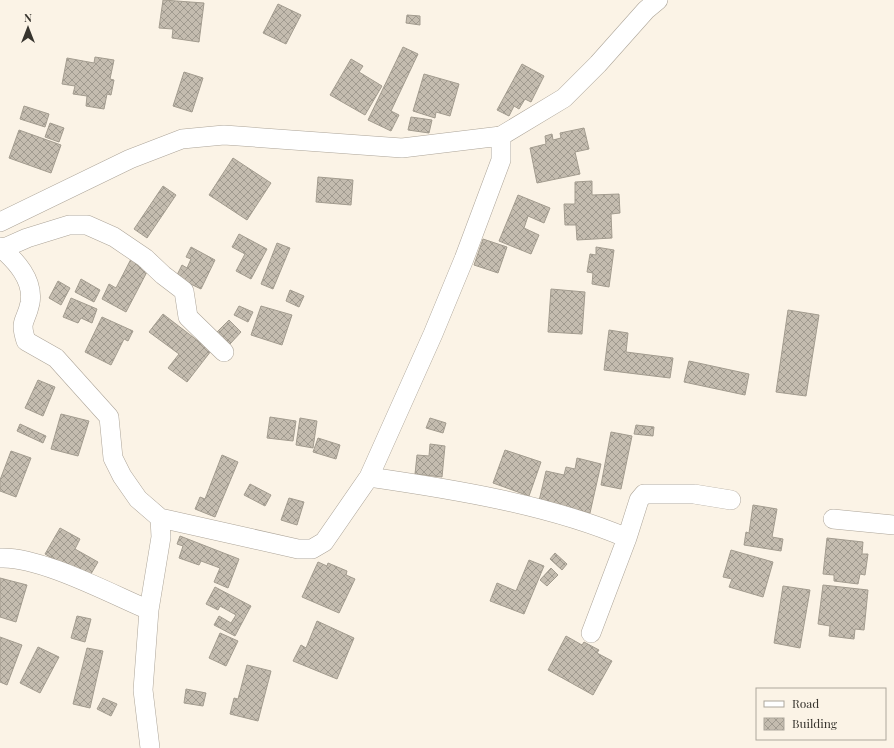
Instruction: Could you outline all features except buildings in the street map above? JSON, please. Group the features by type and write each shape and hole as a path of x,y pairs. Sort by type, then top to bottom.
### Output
{"street":[{"path":"0,222 130,159 182,139 224,135 402,148 501,136 564,98 598,64 646,10 658,0"},
{"path":"224,352 188,318 184,290 163,275 145,258 114,237 87,225 69,225 1,248 23,271 30,289 30,302 21,327 26,342 56,358 109,417 113,458 122,476 138,499 160,518 298,549 312,549 324,542 369,477 464,259 501,160 501,136"},
{"path":"369,477 436,486 539,510 610,531 627,538"},
{"path":"591,633 627,538 636,506 644,494 694,494 731,500"},
{"path":"150,748 143,690 149,610 161,537 160,518"},
{"path":"833,519 894,525"},
{"path":"0,558 7,557 45,566 149,610"}]}
